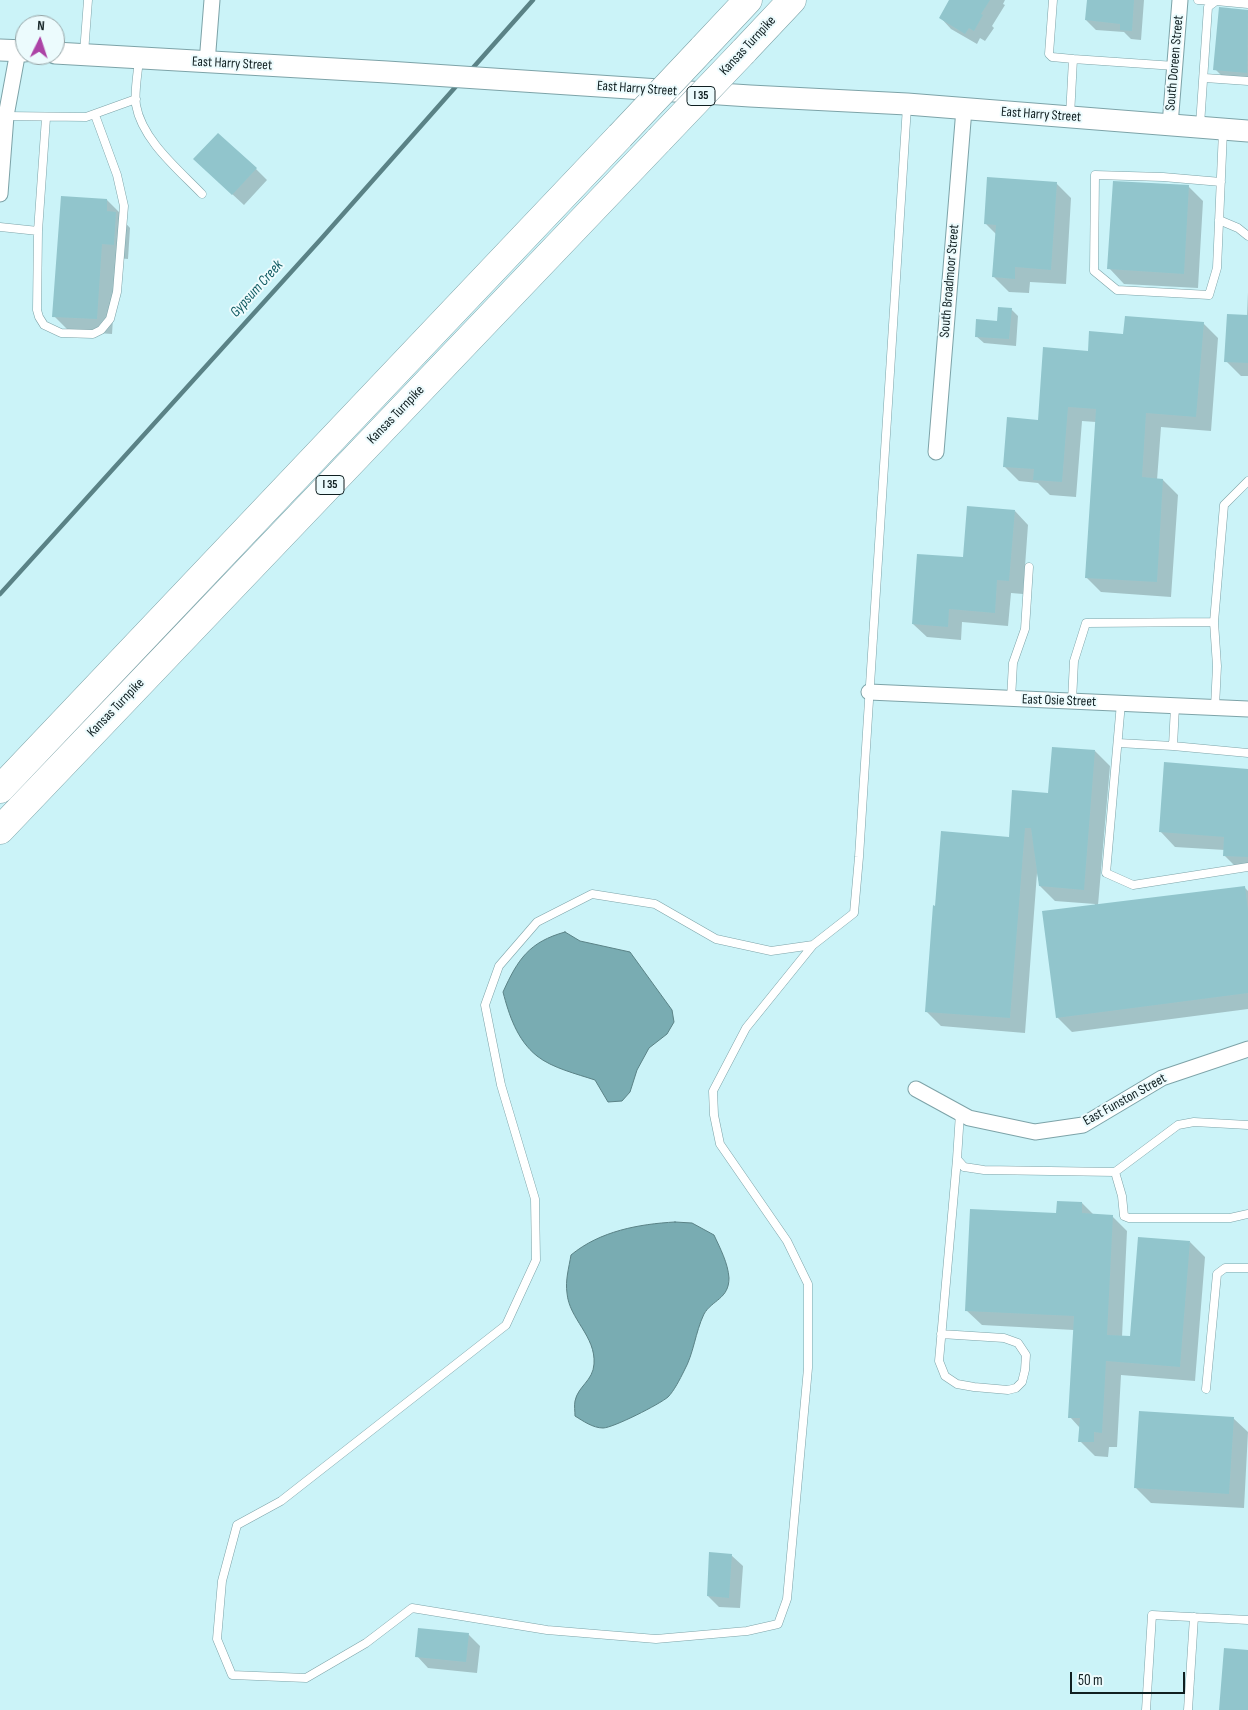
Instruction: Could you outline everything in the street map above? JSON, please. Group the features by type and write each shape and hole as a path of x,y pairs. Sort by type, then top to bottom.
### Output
{"highway":[{"name":"Kansas Turnpike","path":"0,789 748,0"},
{"name":"Kansas Turnpike","path":"0,830 792,0"}],"main road":[{"name":"East Harry Street","path":"65,54 907,104 1248,131"}],"street":[{"path":"207,63 212,0"},
{"name":"South Doreen Street","path":"1170,125 1180,0"},
{"path":"0,194 6,116 14,51"},
{"name":"South Broadmoor Street","path":"936,452 964,110"},
{"name":"East Osie Street","path":"869,692 1248,708"},
{"name":"East Funston Street","path":"916,1089 969,1118 1035,1132 1083,1125 1162,1078 1248,1048"}],"lane":[{"path":"84,55 88,0"},
{"path":"1053,0 1049,54 1052,57 1175,66"},
{"path":"1198,0 1248,4"},
{"path":"1200,128 1208,7 1216,1"},
{"path":"139,59 136,105 143,127 150,139 202,194"},
{"path":"1070,118 1073,59"},
{"path":"1204,78 1248,81"},
{"path":"6,116 86,117 136,99"},
{"path":"813,945 771,951 716,940 655,904 592,894 538,922 499,966 486,1005 501,1085 535,1199 536,1260 506,1325 281,1501 237,1525 222,1581 217,1639 232,1675 306,1678 366,1643 412,1608 547,1630 656,1639 747,1631 778,1624 787,1599 808,1368 808,1284 787,1241 720,1144 714,1114 714,1091 746,1028 813,945 854,913 907,104"},
{"path":"46,118 38,231 37,310 44,325 61,333 93,334 101,330 110,319 117,292 124,206 117,175 95,115"},
{"path":"1221,182 1162,177 1095,175 1094,271 1117,290 1209,295 1216,268 1219,220 1224,129"},
{"path":"1219,220 1238,228 1248,236"},
{"path":"0,227 38,231"},
{"path":"1215,707 1217,666 1214,622 1224,505 1248,481"},
{"path":"1011,699 1013,664 1025,630 1030,567"},
{"path":"1072,702 1074,661 1086,623 1214,622"},
{"path":"1121,703 1106,873 1133,885 1248,867"},
{"path":"1173,746 1174,706"},
{"path":"1118,743 1248,752"},
{"path":"941,1334 1004,1338 1018,1342 1026,1355 1022,1382 1016,1388 1008,1390 957,1384 945,1376 940,1361 941,1334 960,1113"},
{"path":"957,1160 964,1167 984,1170 1115,1172 1178,1125 1194,1122 1248,1125"},
{"path":"1115,1172 1122,1196 1124,1216 1129,1218 1230,1218 1248,1214"},
{"path":"1206,1389 1217,1274 1225,1268 1248,1268"},
{"path":"1146,1710 1152,1615 1248,1620"},
{"path":"1188,1710 1194,1617"}],"water":[{"path":"565,932 580,941 630,952 672,1010 674,1022 667,1034 649,1048 637,1070 630,1092 622,1101 608,1102 595,1080 557,1067 537,1056 519,1035 508,1009 503,992 520,961 526,953 542,941"},
{"path":"675,1222 692,1223 714,1235 727,1267 729,1278 726,1291 704,1314 687,1364 677,1385 668,1397 647,1410 616,1424 603,1428 592,1426 575,1416 577,1396 591,1375 594,1364 591,1345 572,1311 567,1293 566,1284 571,1255 594,1240 620,1230"}],"building":[{"path":"949,0 990,0 981,14 983,15 974,31 969,28 965,34 939,18"},
{"path":"1087,0 1134,0 1132,31 1120,30 1120,24 1085,20"},
{"path":"1219,7 1248,10 1247,73 1213,70"},
{"path":"218,133 257,168 232,195 193,159"},
{"path":"987,177 1057,182 1051,270 1015,267 1015,279 992,277 996,225 984,224"},
{"path":"1113,181 1189,185 1184,274 1107,269"},
{"path":"61,196 107,199 107,211 116,212 114,245 102,244 97,319 52,317"},
{"path":"998,307 1012,308 1009,339 975,337 976,319 997,321"},
{"path":"1227,314 1248,315 1248,363 1224,362"},
{"path":"1125,316 1204,322 1196,417 1146,413 1142,477 1163,479 1157,582 1085,578 1096,409 1068,407 1062,482 1033,480 1034,469 1003,467 1007,417 1038,420 1043,347 1088,351 1089,331 1123,334"},
{"path":"967,506 1015,510 1009,581 997,580 995,613 949,609 948,627 912,624 917,554 963,557"},
{"path":"1052,747 1095,750 1084,890 1039,886 1031,828 1025,828 1010,1018 925,1012 941,831 1009,837 1012,790 1048,793"},
{"path":"1164,762 1248,769 1248,857 1223,856 1224,837 1159,832"},
{"path":"1245,886 1248,911 1248,993 1056,1018 1042,911"},
{"path":"1057,1201 1082,1202 1082,1213 1113,1215 1107,1335 1130,1336 1138,1237 1190,1241 1180,1367 1106,1361 1102,1433 1094,1432 1094,1442 1078,1442 1080,1418 1068,1418 1074,1316 965,1311 970,1209 1056,1213"},
{"path":"1139,1411 1234,1417 1229,1494 1134,1488"},
{"path":"709,1552 732,1554 729,1598 707,1596"},
{"path":"418,1628 469,1633 466,1662 415,1657"},
{"path":"1224,1648 1248,1650 1248,1710 1219,1710"}],"waterway":[{"name":"Gypsum Creek","path":"471,70 533,0"},
{"name":"Gypsum Creek","path":"0,594 321,239 459,83"}]}
